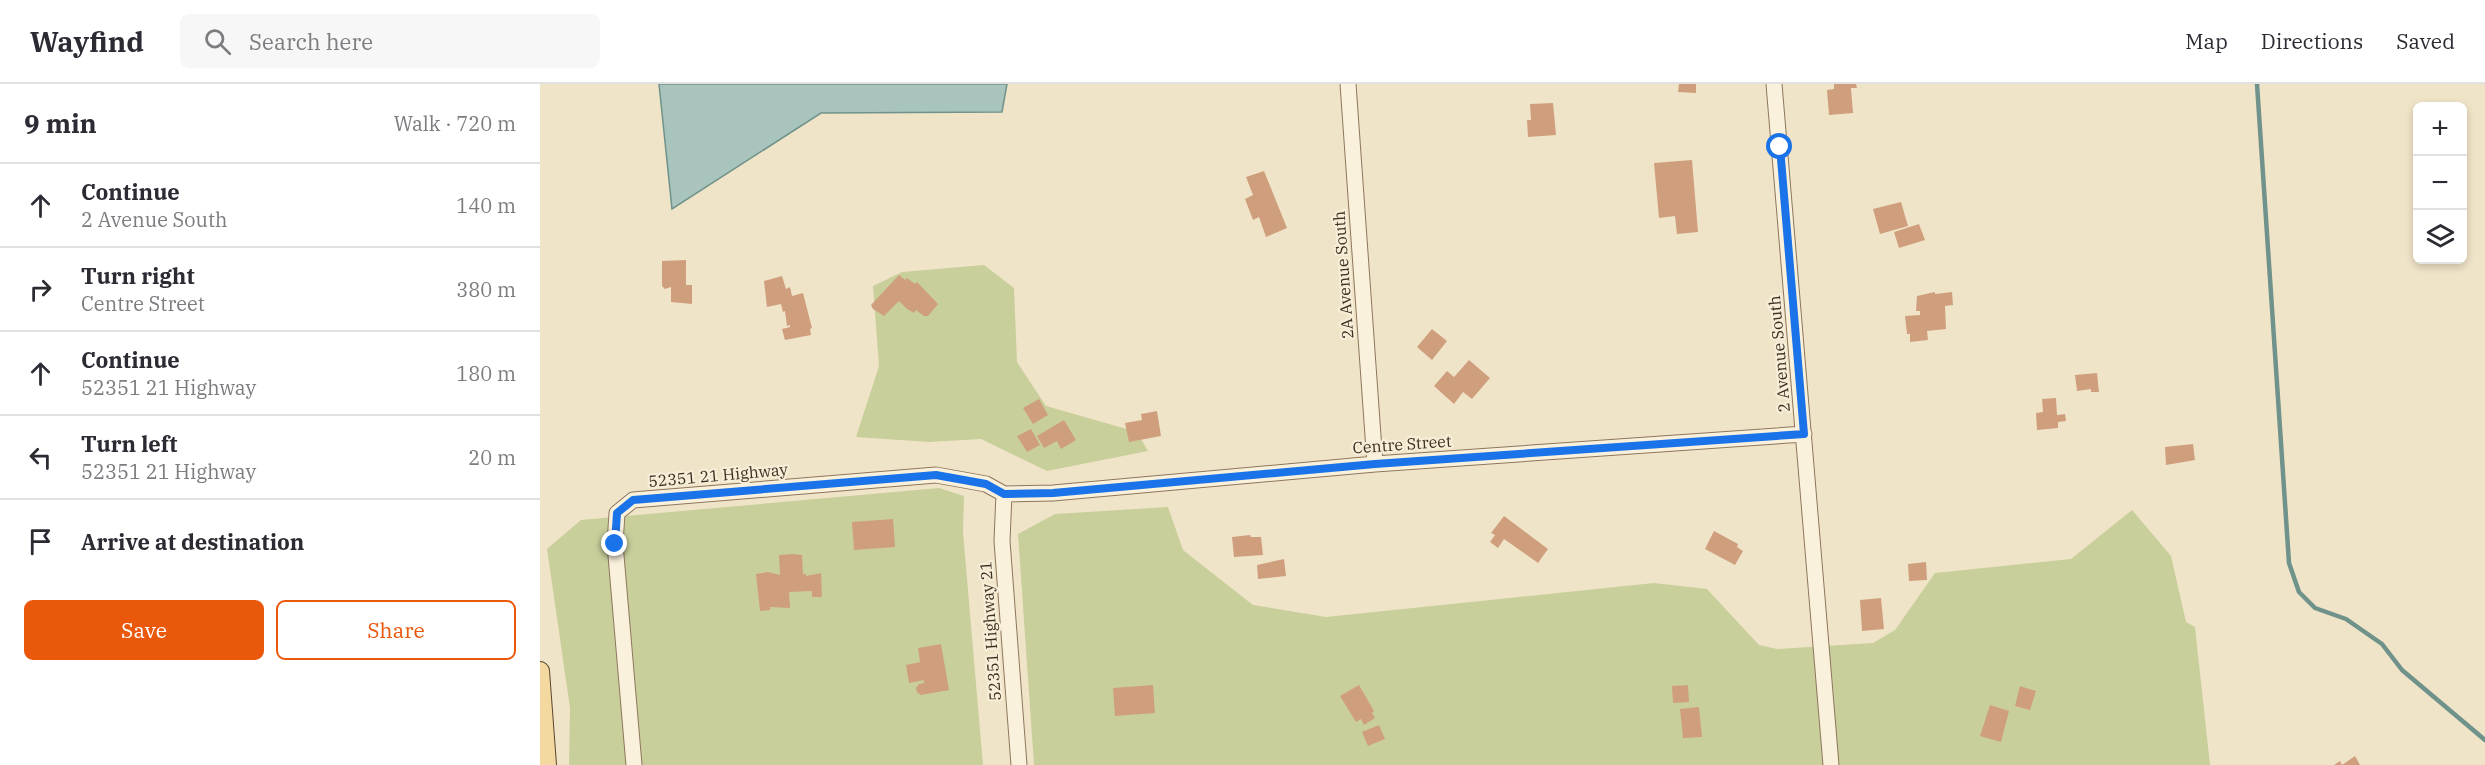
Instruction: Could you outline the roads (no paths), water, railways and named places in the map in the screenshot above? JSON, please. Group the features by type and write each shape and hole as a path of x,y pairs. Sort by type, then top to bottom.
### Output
{"main road":[{"path":"540,671 547,765"}],"street":[{"name":"2A Avenue South","path":"1348,84 1375,464"},
{"name":"2 Avenue South","path":"1774,84 1831,765"},
{"name":"Centre Street","path":"1004,494 1053,493 1375,464 1804,434"},
{"name":"52351 21 Highway","path":"634,765 615,544 617,513 633,500 936,475 986,484 1004,494"},
{"name":"52351 Highway 21","path":"1004,494 1002,542 1019,765"}],"water":[{"path":"659,84 1007,84 1002,112 821,113 672,209"}],"waterway":[{"path":"2257,84 2289,563 2299,592 2315,608 2346,619 2382,644 2402,670 2485,740"}]}
